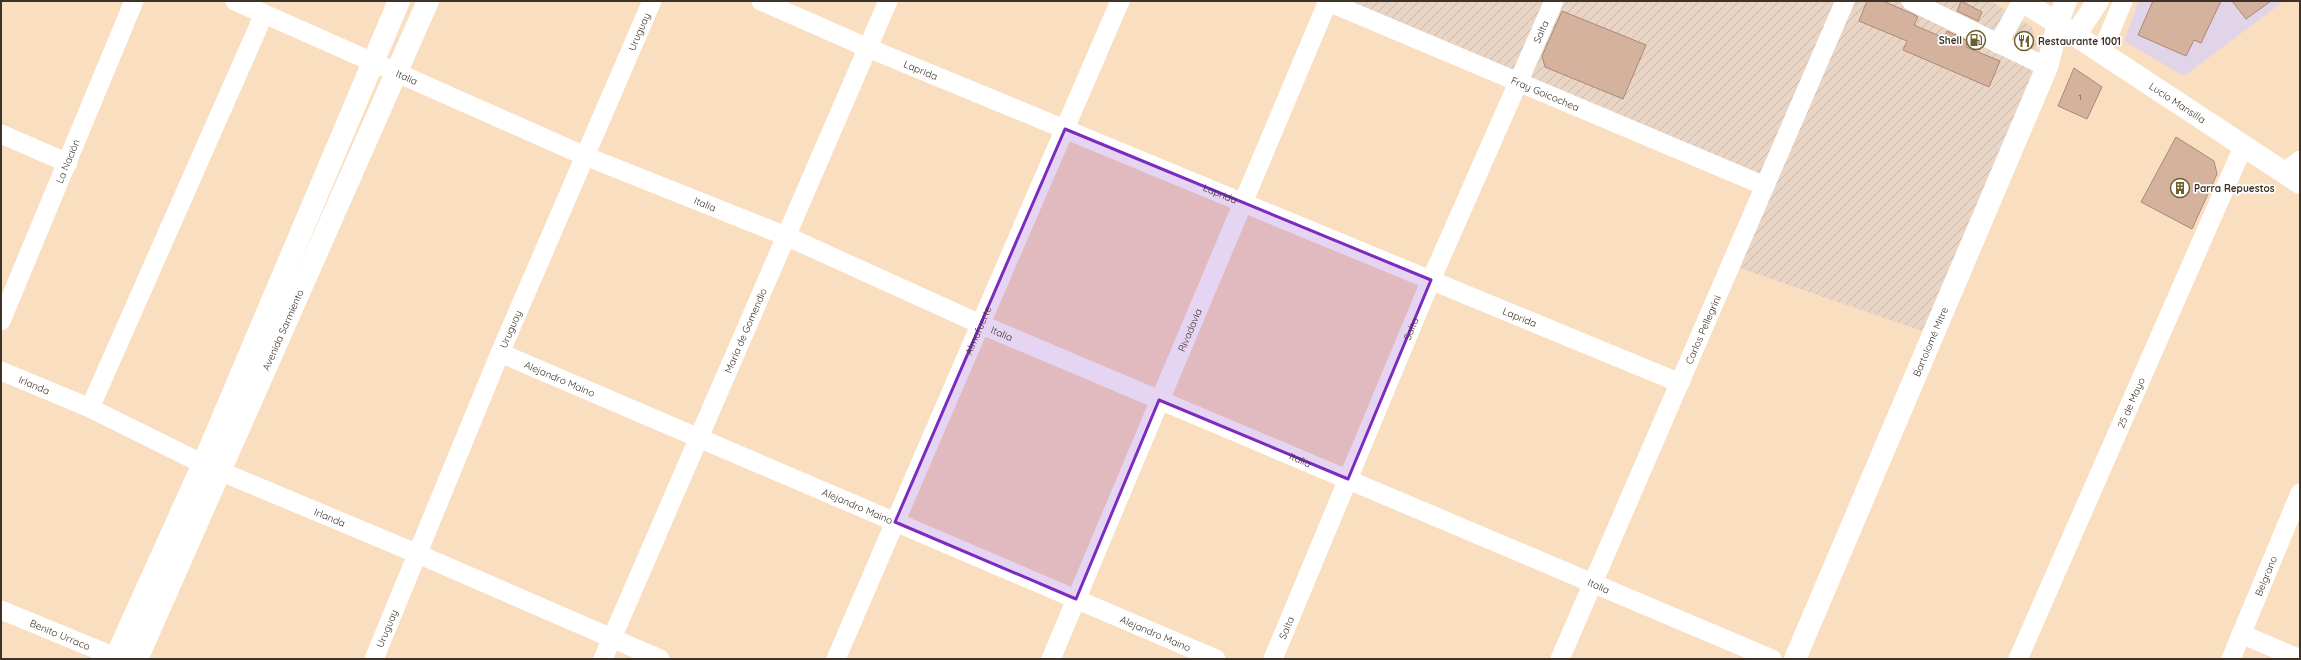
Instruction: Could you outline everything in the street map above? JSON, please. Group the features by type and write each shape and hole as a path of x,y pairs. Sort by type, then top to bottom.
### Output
{"main road":[{"name":"Avenida Sarmiento","path":"138,659 212,467 372,63 399,1"},
{"name":"Avenida Sarmiento","path":"117,658 212,467 428,1"},
{"path":"2036,7 2066,1"},
{"path":"2076,34 2098,1"},
{"name":"Lucio Mansilla","path":"2036,7 2243,146 2295,172"},
{"name":"Bartolomé Mitre","path":"1795,659 2047,67 2054,43 2036,7"}],"street":[{"name":"La Nación","path":"1,321 68,163 134,1"},
{"name":"Italia","path":"234,1 585,156 786,236 980,324 1772,659"},
{"name":"Uruguay","path":"374,659 500,353 652,1"},
{"name":"Laprida","path":"761,1 868,48 1680,383"},
{"name":"María de Gomendio","path":"603,659 888,1"},
{"name":"Almafuerte","path":"836,659 1120,1"},
{"name":"Fray Goicochea","path":"1327,1 1765,186"},
{"name":"Rivadavia","path":"1051,659 1327,1"},
{"name":"Salta","path":"1273,659 1431,280 1554,1"},
{"name":"Carlos Pellegrini","path":"1560,659 1592,582 1680,383 1845,1"},
{"path":"1911,1 1944,8 1998,44 2047,67"},
{"path":"2102,52 2124,1"},
{"path":"1998,44 2036,7"},
{"path":"90,408 264,14"},
{"path":"1,134 68,163"},
{"name":"25 de Mayo","path":"2018,659 2243,146"},
{"name":"Alejandro Maino","path":"500,353 1216,659"},
{"name":"Irlanda","path":"1,371 90,408 212,467 660,659"},
{"name":"Belgrano","path":"2231,659 2300,493"},
{"name":"Benito Urraco","path":"1,610 117,658"},
{"path":"2241,634 2300,659"}],"highlighted area":[{"path":"1065,129 1431,280 1348,479 1159,400 1076,599 895,522"}],"shaded area":[{"path":"1340,1 1991,1 2032,27 2040,60 1922,331 1737,267 1776,183"},
{"path":"2139,1 2284,1 2184,76 2124,41"}],"building":[{"path":"1867,1 1883,1 1913,14 1918,17 1914,25 1944,38 1947,31 1968,41 1966,47 2000,61 1989,87 1903,50 1907,41 1859,21"},
{"path":"1961,1 1982,12 1978,21 1957,11"},
{"path":"2153,1 2221,1 2201,43 2194,40 2186,56 2138,35"},
{"path":"2232,1 2271,1 2246,19"},
{"path":"1562,11 1646,45 1623,99 1545,67 1542,56"},
{"path":"2074,68 2102,87 2087,119 2058,106"},
{"name":"Parra Repuestos","path":"2176,137 2214,161 2217,174 2192,229 2141,202"}],"place":[{"name":"Shell","path":"1976,40"},
{"name":"Restaurante 1001","path":"2024,41"},
{"name":"Parra Repuestos","path":"2180,188"}]}
